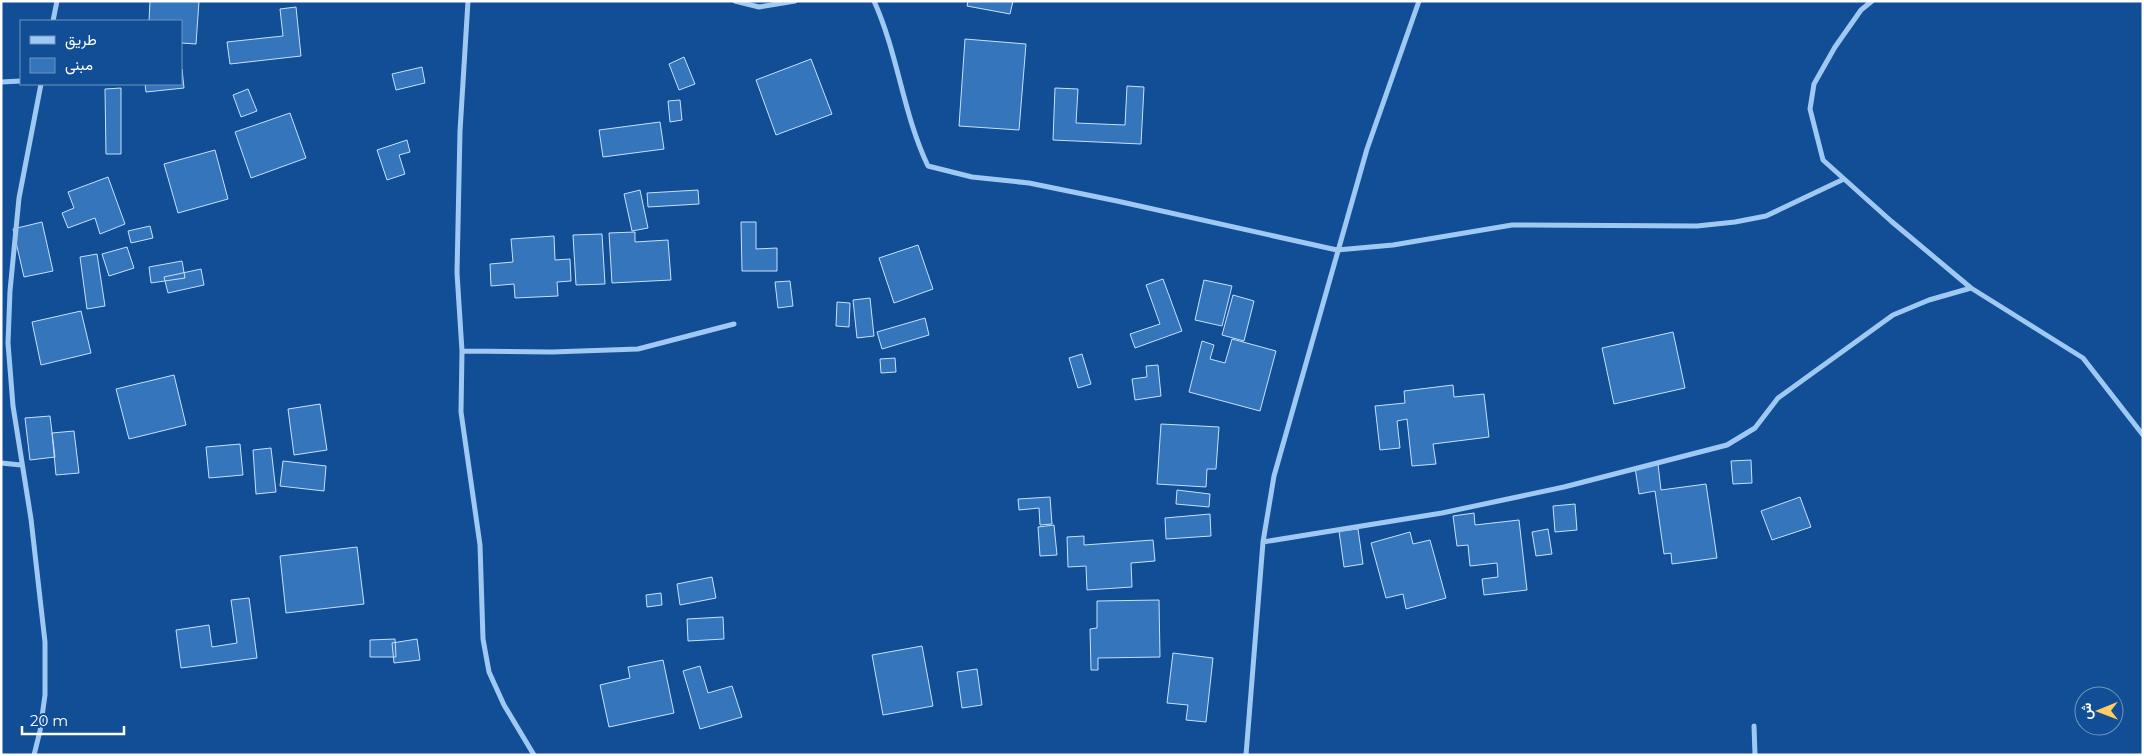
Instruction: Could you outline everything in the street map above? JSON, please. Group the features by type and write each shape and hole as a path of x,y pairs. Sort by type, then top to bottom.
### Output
{"street":[{"path":"53,20 57,1"},
{"path":"468,1 459,160 457,273 462,351 461,412 480,545 483,639 489,672 504,705 534,755"},
{"path":"736,1 759,7 795,1"},
{"path":"874,1 890,48 918,146 928,166 972,176 1029,183 1117,201 1337,250 1393,245 1512,226 1697,226 1735,222 1766,216 1844,179"},
{"path":"1246,755 1263,542 1274,476 1366,149 1419,1"},
{"path":"1872,1 1861,10 1814,84 1810,109 1823,160 1971,288 2083,358 2143,435"},
{"path":"1,82 20,81"},
{"path":"34,755 40,731 45,695 45,642 31,519 13,406 8,343 10,291 18,198 41,85"},
{"path":"1263,542 1470,507 1564,487 1727,445 1755,428 1778,398 1893,315 1930,300 1971,288"},
{"path":"462,351 552,352 638,349 734,324"},
{"path":"1,463 21,464"},
{"path":"1754,726 1756,755"}],"building":[{"path":"150,1 199,1 196,44 182,43 182,20 149,20"},
{"path":"968,1 1013,1 1010,14 967,6"},
{"path":"296,7 301,56 230,64 227,42 283,36 280,9"},
{"path":"965,39 1026,44 1019,130 959,126"},
{"path":"684,57 695,84 679,90 669,64"},
{"path":"811,59 832,114 776,135 756,80"},
{"path":"422,67 425,83 396,90 392,74"},
{"path":"182,69 184,88 146,92 145,85 182,85"},
{"path":"1127,86 1144,87 1141,144 1053,140 1055,88 1078,89 1076,123 1125,125"},
{"path":"121,88 121,154 106,154 105,89"},
{"path":"248,89 257,111 241,117 233,95"},
{"path":"680,100 682,120 670,122 668,101"},
{"path":"290,113 306,158 251,178 235,132"},
{"path":"660,122 664,149 603,157 599,130"},
{"path":"407,140 410,152 399,155 405,174 387,180 377,150"},
{"path":"215,150 228,199 178,213 164,164"},
{"path":"108,177 125,224 100,234 95,218 68,228 62,213 74,208 68,192"},
{"path":"640,190 648,228 632,231 624,194"},
{"path":"698,190 699,204 648,207 647,193"},
{"path":"42,222 53,271 24,277 13,229"},
{"path":"741,222 756,222 756,249 777,248 777,271 742,271"},
{"path":"150,226 153,238 131,243 128,231"},
{"path":"635,232 635,242 668,240 671,280 612,283 609,233"},
{"path":"602,234 605,284 576,285 573,235"},
{"path":"554,236 555,260 570,259 571,281 557,282 558,296 515,298 514,284 491,286 490,264 513,262 511,239"},
{"path":"918,245 933,289 894,303 879,258"},
{"path":"127,247 134,268 109,276 102,254"},
{"path":"97,254 105,306 87,309 80,257"},
{"path":"182,261 185,278 151,283 149,267"},
{"path":"201,269 204,285 168,293 164,277"},
{"path":"1163,279 1182,331 1135,348 1130,334 1160,324 1146,285"},
{"path":"1204,280 1232,286 1222,326 1195,320"},
{"path":"790,281 793,306 778,308 775,282"},
{"path":"1233,295 1254,301 1244,341 1222,335"},
{"path":"870,298 874,336 857,338 853,300"},
{"path":"837,302 850,303 849,327 836,326"},
{"path":"81,311 91,353 41,365 32,322"},
{"path":"925,318 929,335 882,349 877,332"},
{"path":"1673,332 1685,388 1614,404 1602,348"},
{"path":"1232,339 1276,351 1260,411 1189,392 1202,341 1214,345 1210,359 1225,363"},
{"path":"1082,354 1091,384 1078,388 1069,358"},
{"path":"895,358 896,372 881,373 880,359"},
{"path":"1158,365 1161,396 1135,400 1132,379 1147,377 1146,366"},
{"path":"174,375 186,425 129,439 116,389"},
{"path":"1453,385 1454,397 1484,394 1489,437 1433,444 1436,464 1412,466 1407,419 1397,421 1400,448 1380,450 1375,406 1405,403 1404,391"},
{"path":"320,404 327,450 294,455 288,409"},
{"path":"50,416 55,457 30,460 25,418"},
{"path":"1161,424 1219,427 1216,469 1207,469 1206,487 1157,484"},
{"path":"74,431 79,473 56,475 52,433"},
{"path":"240,444 243,475 209,478 206,447"},
{"path":"271,448 276,492 256,494 253,450"},
{"path":"1751,460 1752,483 1733,484 1731,461"},
{"path":"283,461 326,466 324,491 280,486"},
{"path":"1658,464 1661,490 1706,484 1717,558 1672,564 1671,553 1664,554 1655,491 1639,494 1635,467"},
{"path":"1177,490 1210,494 1209,507 1176,504"},
{"path":"1050,497 1052,524 1040,525 1039,508 1019,510 1018,499"},
{"path":"1800,497 1811,527 1772,540 1761,511"},
{"path":"1575,504 1577,530 1555,532 1553,506"},
{"path":"1474,513 1475,525 1519,520 1527,590 1484,595 1482,579 1498,577 1497,563 1470,566 1468,545 1457,546 1453,516"},
{"path":"1210,514 1211,536 1166,539 1165,518"},
{"path":"1054,525 1057,555 1040,556 1038,527"},
{"path":"1358,529 1363,564 1344,567 1339,531"},
{"path":"1548,529 1552,554 1536,556 1532,532"},
{"path":"1410,532 1413,544 1430,540 1446,598 1406,609 1403,594 1386,598 1371,543"},
{"path":"1084,536 1084,545 1153,540 1155,561 1131,563 1132,587 1087,590 1086,566 1068,567 1067,537"},
{"path":"357,547 364,604 286,613 280,556"},
{"path":"712,577 716,598 680,605 677,584"},
{"path":"661,593 662,605 647,607 646,595"},
{"path":"249,598 257,658 181,668 176,630 209,625 212,647 237,643 231,600"},
{"path":"1159,600 1160,657 1098,658 1098,670 1091,670 1090,629 1097,628 1097,601"},
{"path":"723,617 724,639 688,641 687,619"},
{"path":"395,639 396,657 370,657 370,640"},
{"path":"417,639 420,660 394,663 392,643"},
{"path":"922,646 933,706 883,715 872,655"},
{"path":"1173,653 1213,658 1206,722 1186,720 1188,705 1167,703"},
{"path":"663,660 674,713 609,727 600,685 630,678 628,667"},
{"path":"700,666 708,693 732,686 742,717 700,729 683,671"},
{"path":"977,669 982,705 962,708 957,672"}]}
